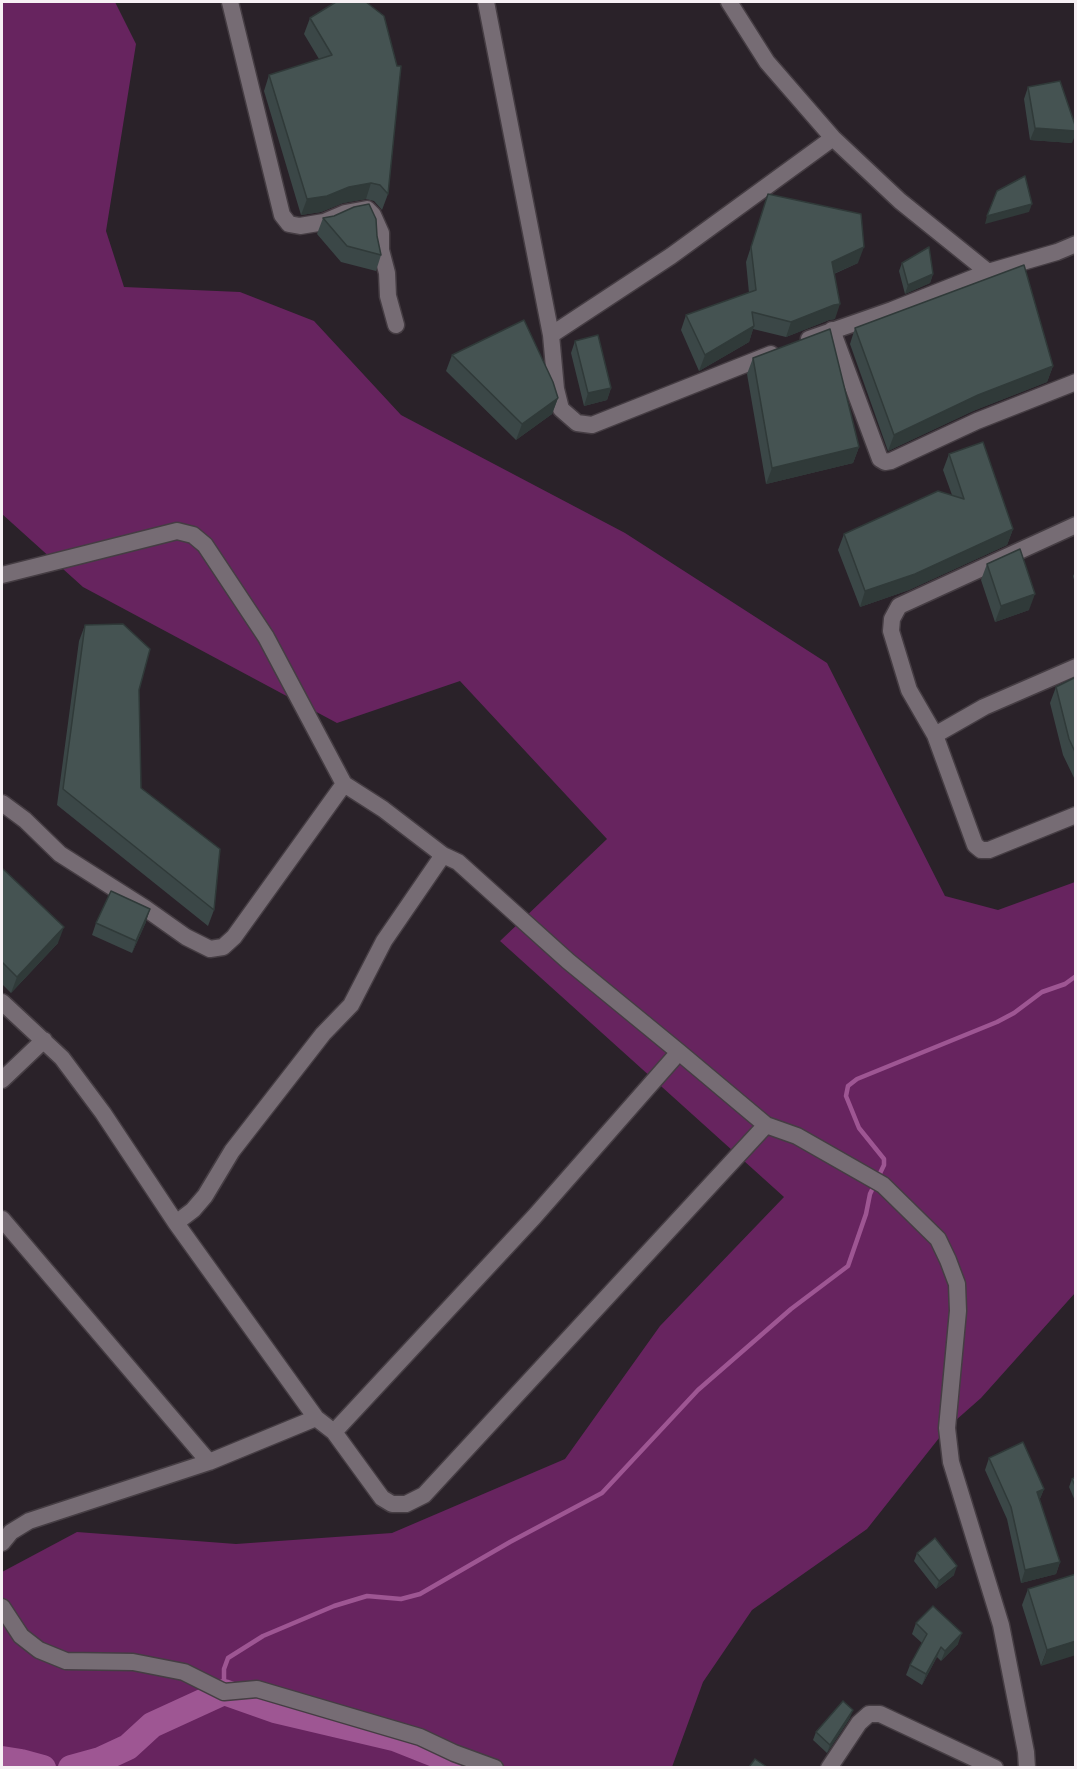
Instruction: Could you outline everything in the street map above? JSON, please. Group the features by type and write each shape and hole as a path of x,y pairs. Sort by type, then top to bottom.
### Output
{"street":[{"path":"230,2 282,215 289,224 300,226 324,222 345,213 367,208 373,215 381,233 381,250 387,273 388,296 396,325"},
{"path":"486,2 551,335 556,389 561,409 577,423 592,425 832,330 892,310 988,272 1057,252 1076,244"},
{"path":"729,2 767,62 833,138 900,201 988,272"},
{"path":"551,335 671,256 833,138"},
{"path":"832,330 880,459 885,462 976,421 1076,382"},
{"path":"1076,525 899,606 892,619 891,631 909,690 934,735 975,845 989,850 1076,815"},
{"path":"2,575 177,531 193,535 206,545 267,637 344,784 382,809 443,855 458,862 471,872 567,961 766,1125 797,1136 883,1185 938,1239 957,1284 958,1311 947,1428 951,1462 1001,1625 1027,1767"},
{"path":"934,735 984,707 1076,667"},
{"path":"2,803 25,820 60,854 145,908 186,938 210,949 223,947 234,937 344,784"},
{"path":"176,1223 193,1210 205,1196 232,1151 323,1034 351,1005 384,941 443,855"},
{"path":"2,1002 62,1058 103,1113 176,1223 316,1418 334,1432 382,1498 392,1504 406,1504 424,1495 766,1125"},
{"path":"2,1080 44,1040"},
{"path":"334,1432 534,1217 679,1052"},
{"path":"2,1219 209,1462"},
{"path":"2,1543 11,1532 29,1521 209,1462 316,1418"},
{"path":"2,1607 21,1636 39,1650 66,1661 133,1662 184,1672 224,1692 257,1689 420,1737 454,1753 495,1767"},
{"path":"829,1767 858,1723 869,1714 880,1714 995,1767"}],"shaded area":[{"path":"2,2 115,2 136,44 106,231 124,287 240,292 314,321 401,415 625,533 827,663 945,896 998,910 1075,882 1075,1293 981,1398 947,1428 867,1529 752,1610 703,1682 672,1767 2,1767 2,1572 77,1532 236,1544 392,1533 565,1459 660,1326 784,1197 500,941 607,839 460,681 337,723 83,587 2,514"}],"building":[{"path":"336,2 366,2 384,16 397,66 401,66 388,194 380,185 371,183 349,187 327,196 307,199 269,75 332,55 310,18"},
{"path":"1060,81 1076,131 1035,128 1028,87"},
{"path":"1025,176 1032,204 987,216 997,191"},
{"path":"768,194 861,214 864,247 832,262 840,304 791,322 752,312 754,326 705,355 686,315 756,290 751,247"},
{"path":"369,204 376,219 381,255 347,246 323,218"},
{"path":"929,247 933,274 908,285 902,263"},
{"path":"1024,265 1053,366 978,395 894,435 855,328"},
{"path":"524,320 553,382 558,398 522,424 452,355"},
{"path":"830,329 859,447 772,468 753,358"},
{"path":"598,335 611,388 588,393 575,341"},
{"path":"983,442 1013,529 915,574 865,591 844,534 938,491 964,499 949,454"},
{"path":"1020,549 1035,594 1001,606 987,564"},
{"path":"123,624 150,649 139,690 141,788 220,849 214,910 63,789 85,625"},
{"path":"1076,677 1076,754 1069,739 1056,687"},
{"path":"2,868 64,927 17,977 2,962"},
{"path":"111,891 150,909 136,941 96,923"},
{"path":"1023,1442 1044,1489 1037,1492 1060,1562 1025,1570 1011,1507 989,1458"},
{"path":"935,1538 957,1566 939,1581 917,1553"},
{"path":"1076,1574 1076,1641 1047,1650 1028,1589"},
{"path":"933,1606 962,1633 945,1651 941,1647 926,1674 910,1665 927,1634 916,1623"},
{"path":"843,1701 853,1710 830,1745 816,1732"},
{"path":"755,1759 767,1767 749,1767"}],"waterway":[{"path":"224,1688 224,1669 228,1658 263,1636 334,1606 367,1596 401,1599 420,1594 602,1493 698,1390 791,1309 848,1266 866,1214 870,1194 884,1165 884,1159 859,1128 846,1096 848,1086 857,1079 997,1022 1014,1013 1042,992 1065,984 1076,976"},
{"path":"71,1768 100,1760 128,1747 152,1725 224,1692 275,1710 394,1738 470,1768"},
{"path":"2,1759 43,1768"}]}
